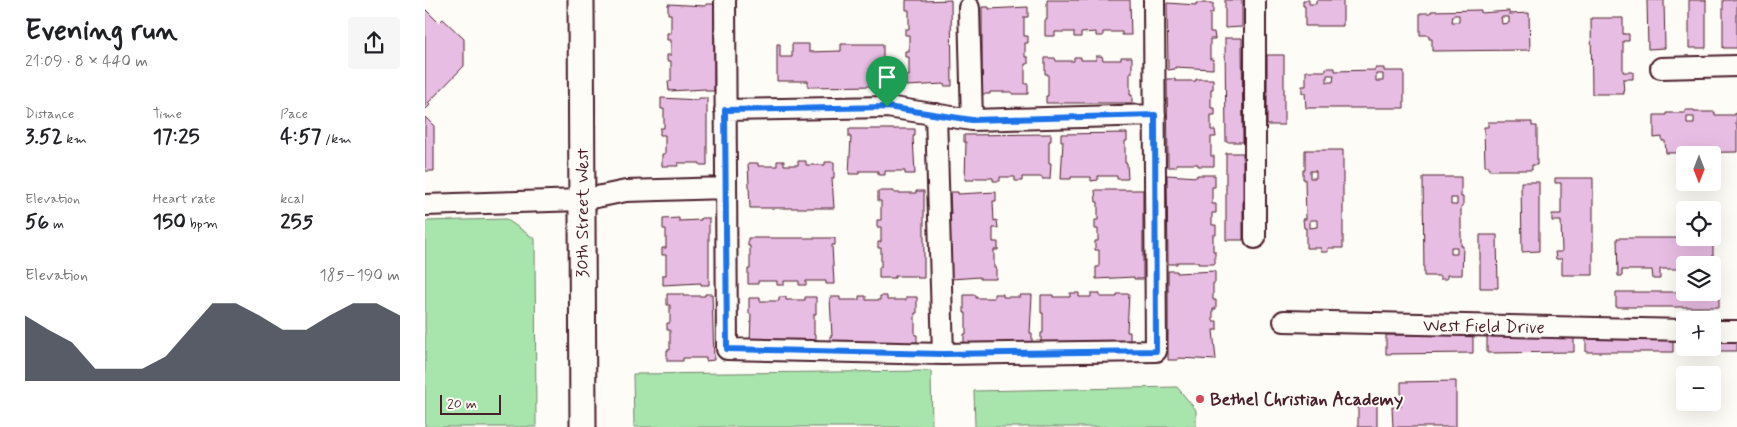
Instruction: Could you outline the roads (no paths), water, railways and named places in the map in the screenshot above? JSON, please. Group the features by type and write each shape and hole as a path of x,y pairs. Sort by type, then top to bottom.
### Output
{"main road":[{"name":"30th Street West","path":"581,0 583,427"}],"street":[{"path":"725,0 727,349 943,354 1156,351 1154,0"},
{"path":"1255,0 1255,238"},
{"path":"969,8 972,120"},
{"path":"1661,68 1737,66"},
{"path":"725,110 887,107 972,120 1155,115"},
{"path":"936,114 943,354"},
{"path":"425,205 582,200 626,190 726,188"},
{"name":"West Field Drive","path":"1284,321 1676,330"},
{"path":"1721,331 1737,331"}],"place":[{"name":"Bethel Christian Academy","path":"1200,399"}]}
